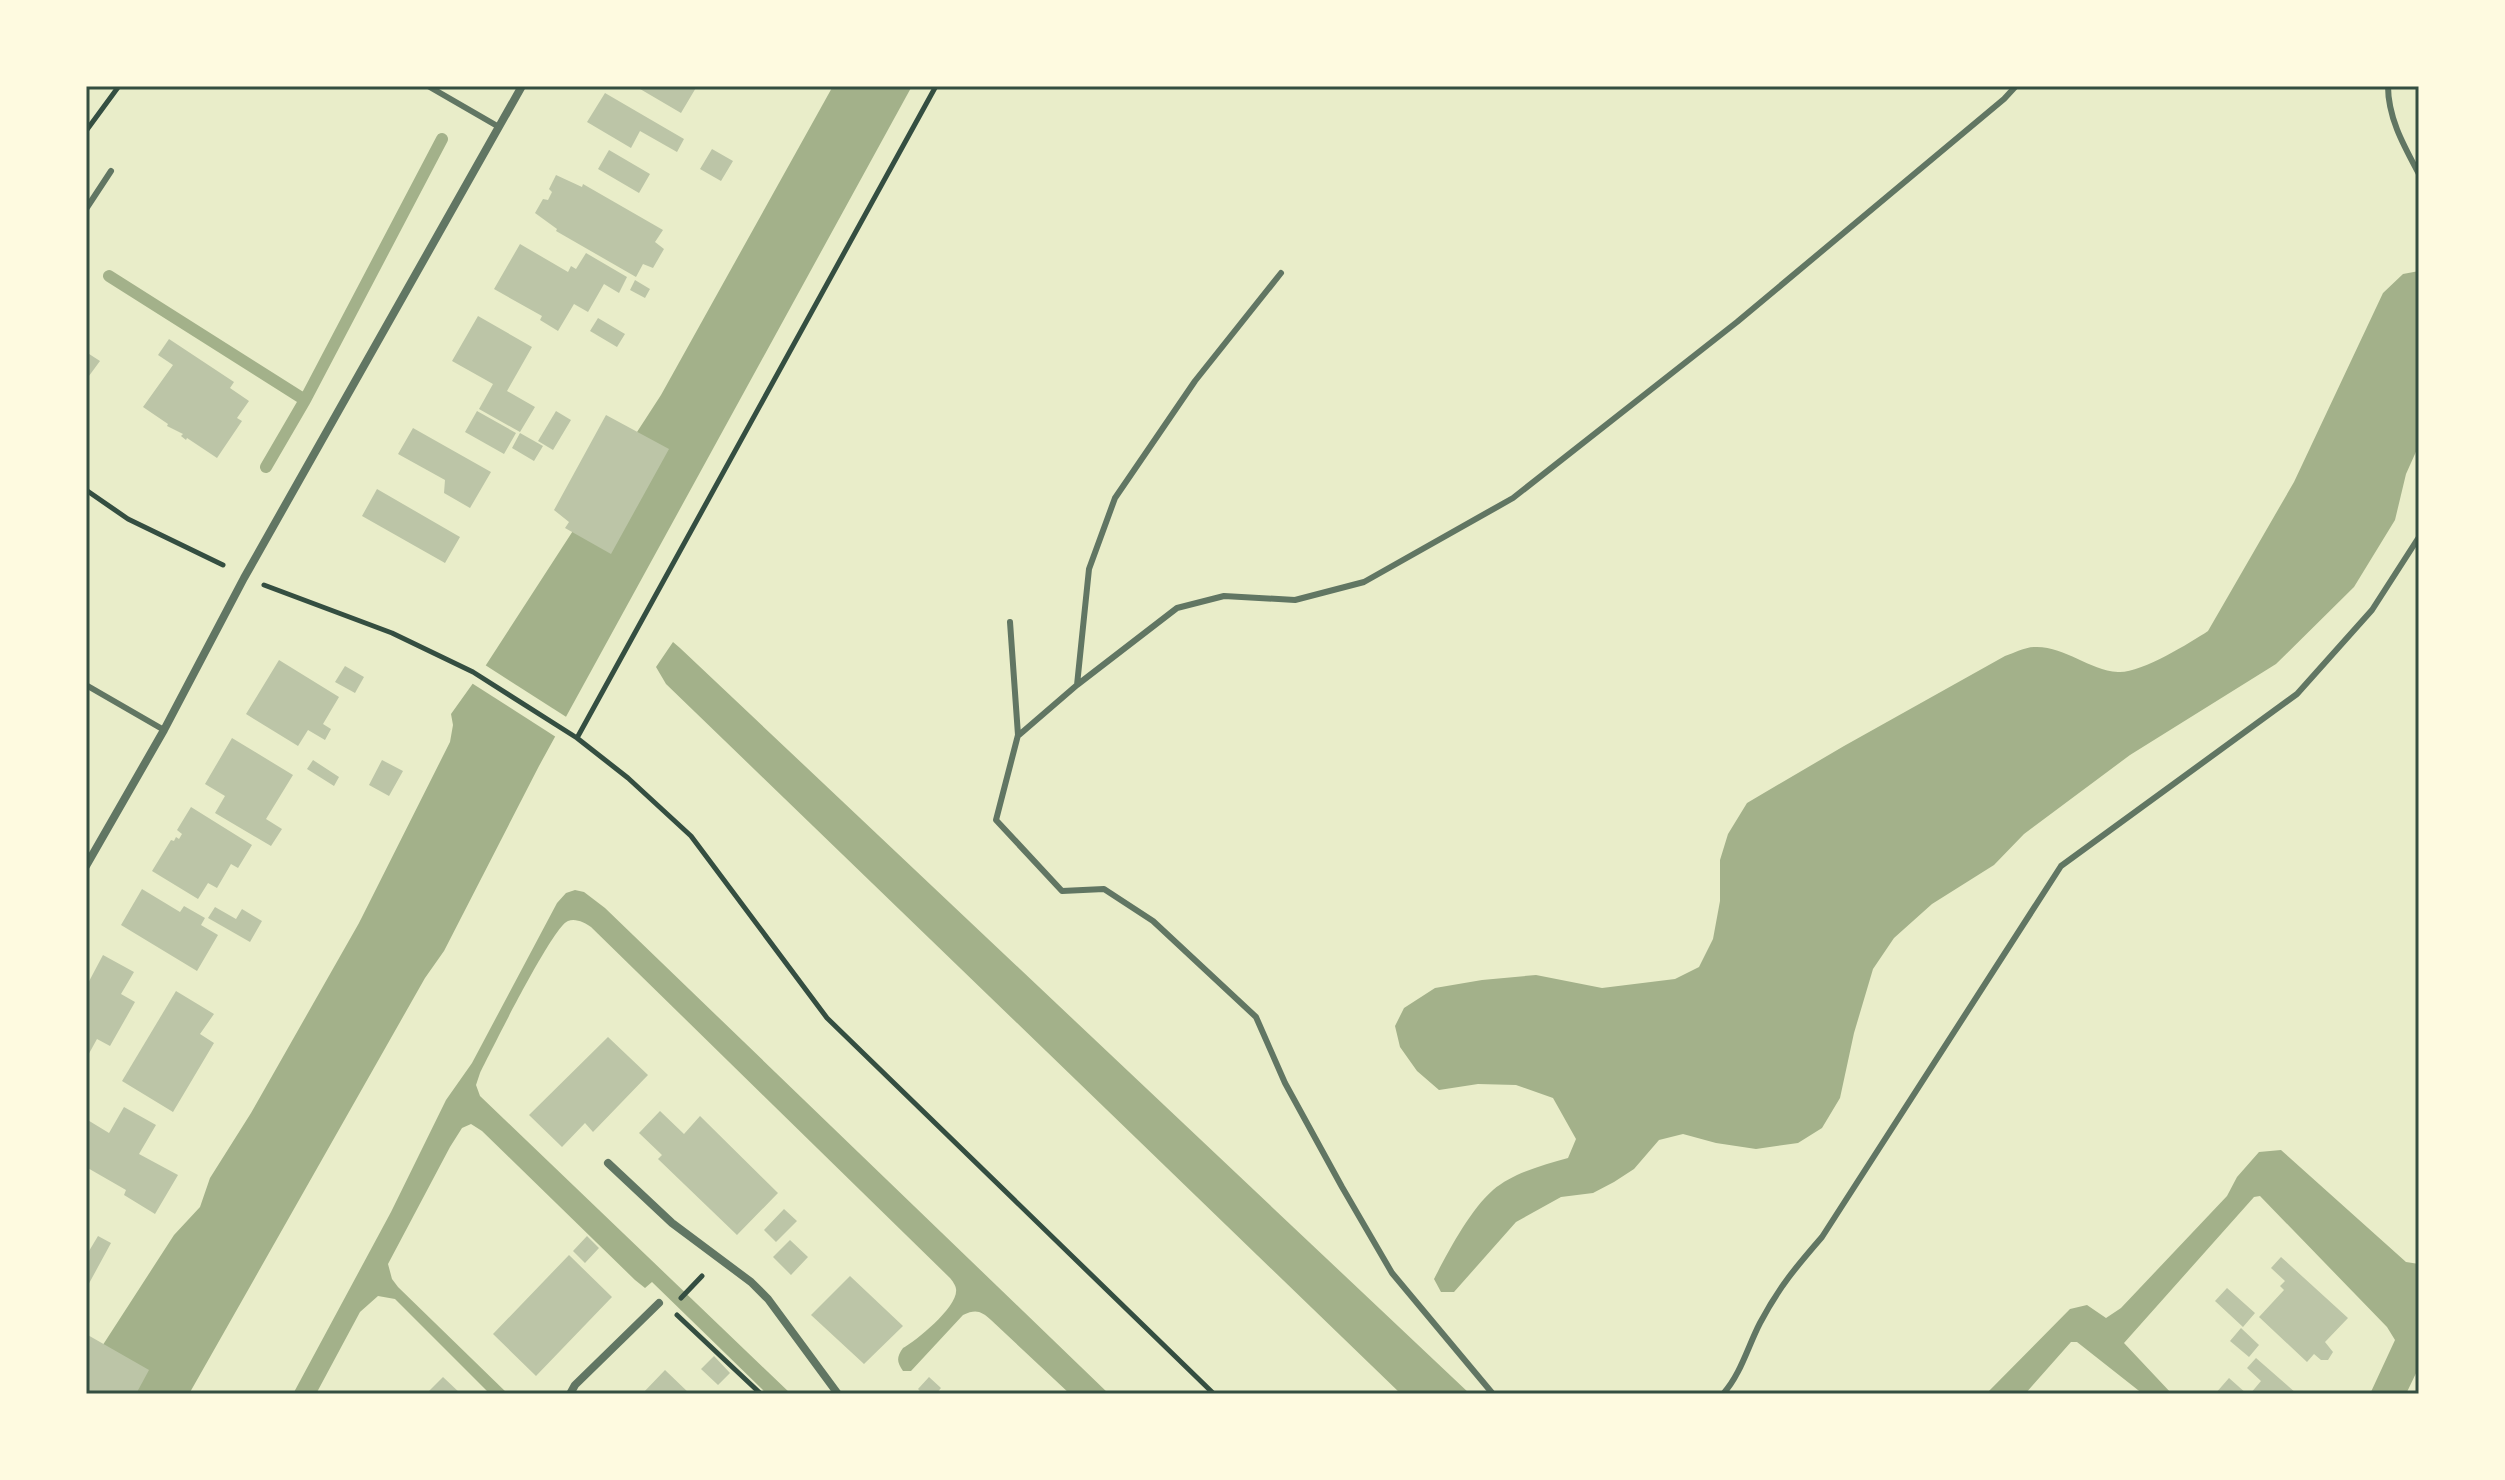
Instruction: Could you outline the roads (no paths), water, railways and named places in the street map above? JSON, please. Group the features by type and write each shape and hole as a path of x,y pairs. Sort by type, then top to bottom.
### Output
{"street":[{"path":"86,866 164,730 244,578 522,86"},
{"path":"608,1163 672,1223 751,1282 768,1299 838,1394"},
{"path":"570,1394 575,1385 659,1303"}],"lane":[{"path":"428,86 499,127"},
{"path":"1018,735 1177,608 1224,596 1295,600 1364,582 1513,498 1737,322 2016,86"},
{"path":"2388,86 2388,102 2396,127 2419,174"},
{"path":"86,209 111,171"},
{"path":"1077,685 1089,569 1115,498 1195,381 1281,273"},
{"path":"1723,1394 1732,1383 1759,1324 1784,1280 1822,1237 2061,866 2297,694 2372,610 2419,537"},
{"path":"1010,622 1018,735 996,820 1062,891 1104,889 1153,921 1256,1017 1292,1096 1392,1273 1493,1394"},
{"path":"86,685 164,730"}],"waterway":[{"path":"266,467 305,400 442,139"},
{"path":"109,276 305,400"}]}
